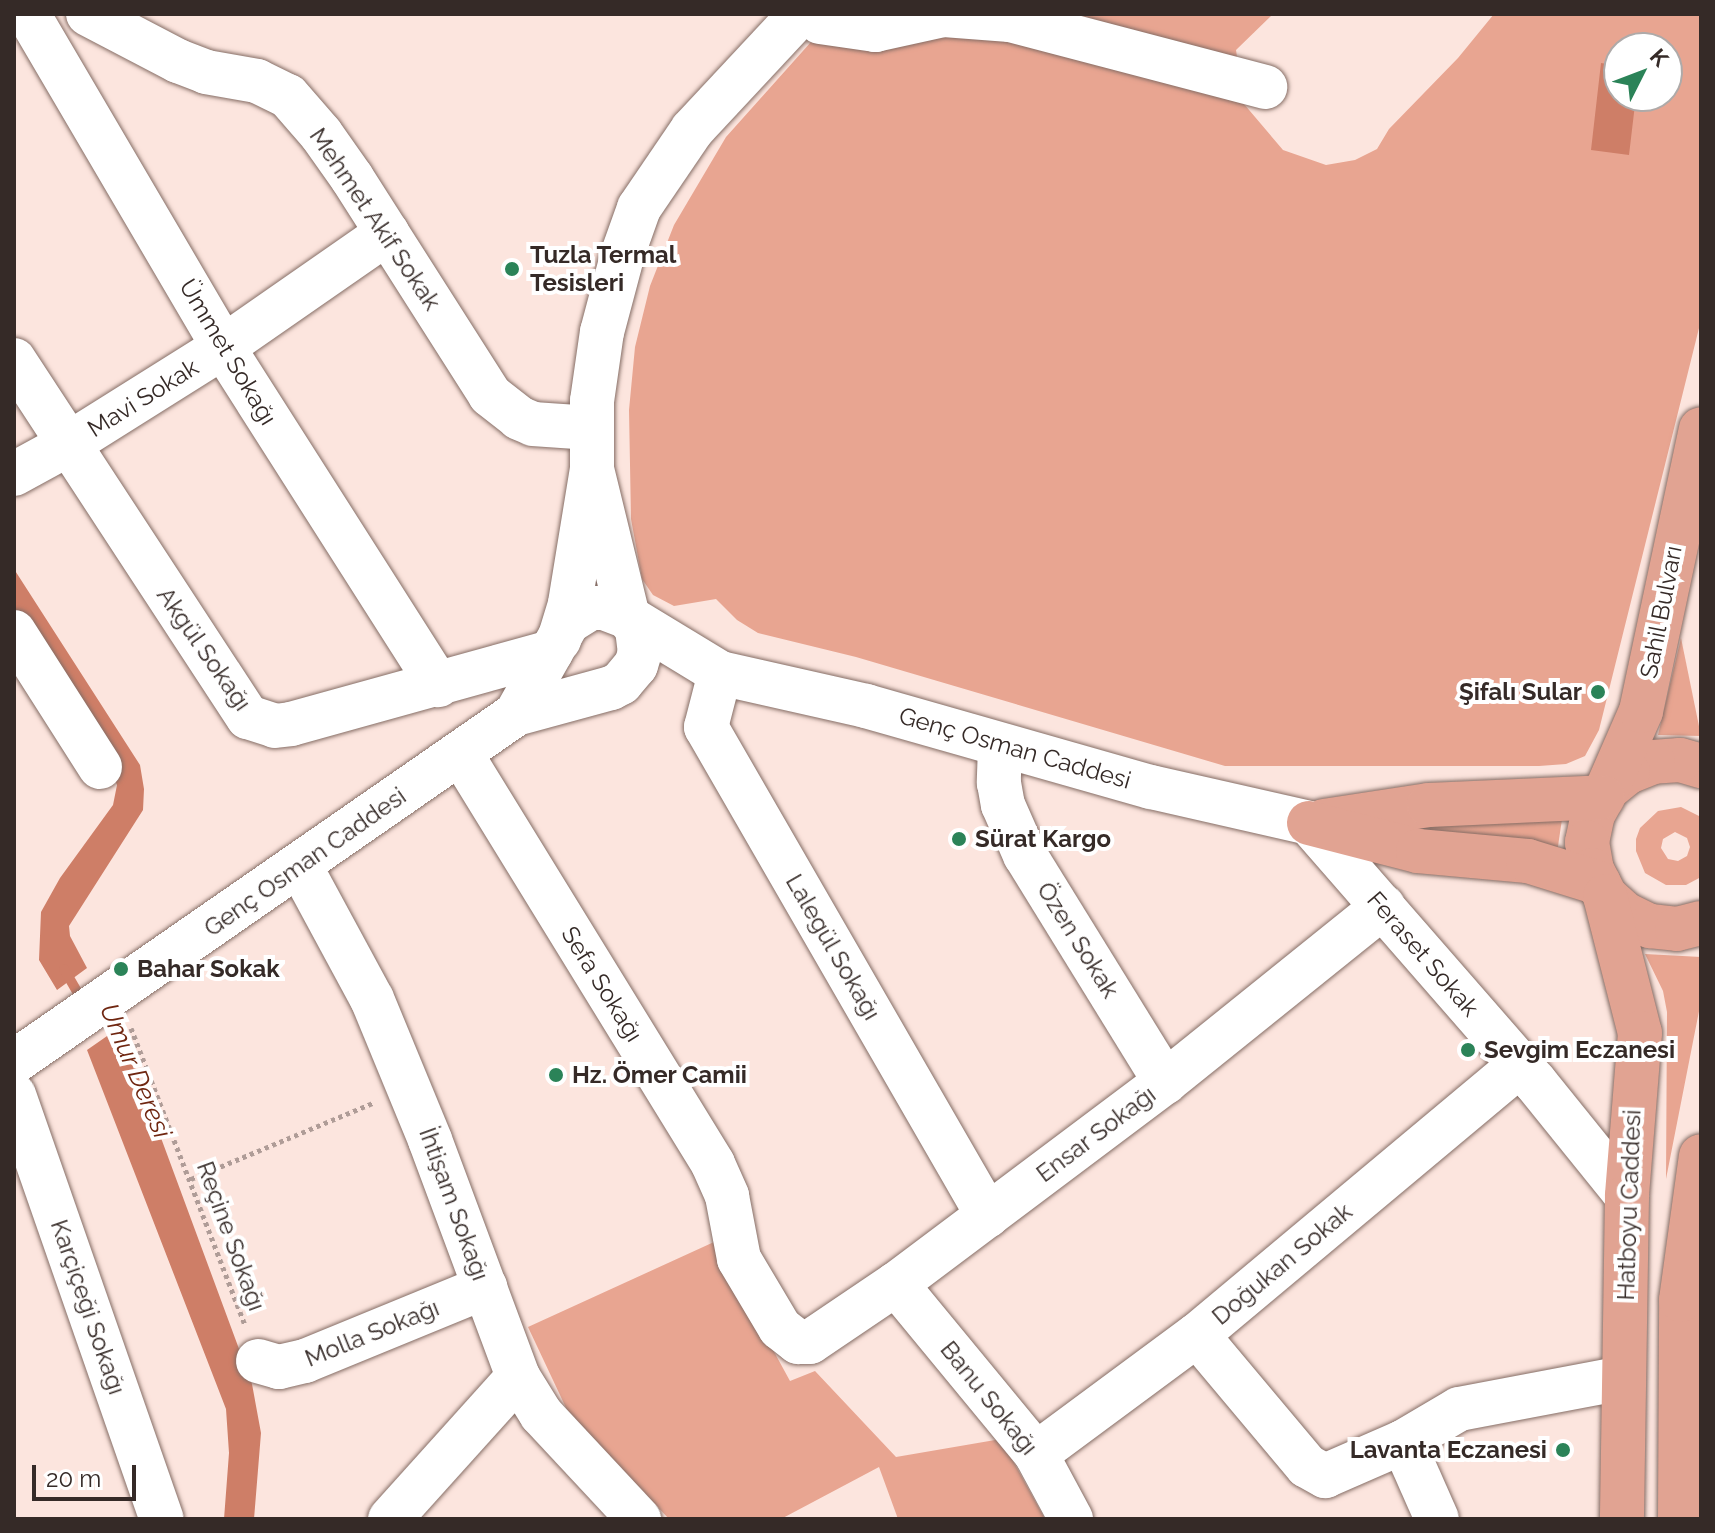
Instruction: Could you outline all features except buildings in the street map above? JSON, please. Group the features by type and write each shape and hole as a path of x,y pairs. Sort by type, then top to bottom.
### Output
{"main road":[{"name":"Sahil Bulvarı","path":"1605,793 1641,711 1701,429"},
{"path":"1701,766 1680,760 1653,762 1628,772 1605,793 1593,814 1587,842 1592,870 1602,890 1625,914 1650,926 1677,929 1701,923"},
{"path":"1309,823 1453,803 1605,793"},
{"path":"1309,823 1418,851 1528,861 1602,890"},
{"name":"Hatboyu Caddesi","path":"1602,890 1640,1033 1627,1196 1622,1519"},
{"path":"1680,1519 1681,1300 1701,1156"}],"street":[{"name":"Ümmet Sokağı","path":"28,14 223,347 438,685"},
{"name":"Mehmet Akif Sokak","path":"88,14 206,72 257,81 288,96 321,134 490,395 519,418 592,448"},
{"path":"556,642 570,603 592,448 602,332 623,253 639,208 692,130 810,18 875,30 944,15 1010,20 1265,87"},
{"name":"Mavi Sokak","path":"14,474 67,445 223,347 387,233"},
{"name":"Akgül Sokağı","path":"14,360 248,717 275,726 291,724 438,685 556,642"},
{"path":"592,448 628,617 637,629 640,652 630,676 611,688"},
{"name":"Genç Osman Caddesi","path":"516,714 556,642 578,614 590,608 604,608 628,617 720,673 866,706 1000,746 1210,802 1309,823"},
{"path":"14,632 100,767"},
{"name":"Genç Osman Caddesi","path":"556,642 569,676 589,688 611,688"},
{"name":"Genç Osman Caddesi","path":"14,1062 65,1030 516,714 611,688 720,673"},
{"name":"Lalegül Sokağı","path":"720,673 706,727 988,1216"},
{"name":"Özen Sokak","path":"1000,746 999,783 1003,805 1025,855 1165,1082"},
{"name":"Sefa Sokağı","path":"461,754 713,1164 727,1196 739,1259 780,1328 798,1342"},
{"name":"Feraset Sokak","path":"1309,823 1520,1065 1627,1196"},
{"name":"İhtişam Sokağı","path":"300,866 372,999 409,1087 518,1377 541,1414 639,1519"},
{"name":"Ensar Sokağı","path":"798,1342 810,1342 988,1216 1165,1082 1383,907"},
{"name":"Doğukan Sokak","path":"1036,1454 1197,1335 1520,1065"},
{"name":"Karçiçeği Sokağı","path":"14,1095 162,1519"},
{"name":"Banu Sokağı","path":"896,1284 1036,1454 1071,1519"},
{"name":"Molla Sokağı","path":"258,1361 279,1367 305,1361 485,1287"},
{"path":"1197,1335 1307,1466 1325,1476 1403,1442 1459,1409 1623,1378"},
{"path":"390,1519 518,1377"},
{"path":"1403,1442 1437,1519"}],"path":[{"name":"Reçine Sokağı","path":"123,988 130,1027 191,1179 258,1361"},
{"path":"191,1179 409,1087"}],"shaded area":[{"path":"836,14 1273,14 1236,50 1244,104 1283,150 1326,165 1355,160 1377,149 1389,129 1458,58 1494,14 1701,14 1701,320 1599,730 1585,756 1566,764 1539,766 1225,766 856,657 758,633 737,620 716,599 674,606 653,595 642,579 631,519 629,410 635,347 650,286 674,225 726,137"},
{"path":"1681,638 1701,736 1658,735"},
{"path":"1681,807 1701,817 1701,877 1686,885 1666,885 1645,873 1636,851 1640,828 1658,811","holes":["1675,832 1687,838 1690,847 1687,856 1678,861 1668,859 1661,848 1663,839"]},
{"path":"1562,819 1557,853 1423,833 1415,823"},
{"path":"1645,954 1701,957 1701,1001 1666,1179 1667,1012 1663,991"},
{"path":"714,1242 790,1381 815,1371 896,1457 1001,1439 1045,1519 898,1519 879,1467 781,1519 669,1519 568,1412 528,1327"}],"water":[{"path":"1601,63 1603,112 1634,112 1629,155 1591,150"},
{"path":"14,569 140,765 144,789 143,810 69,926 70,936 87,968 57,990 39,960 41,912 60,878 113,805 117,785 111,769 14,619"},
{"path":"120,1027 252,1384 261,1433 254,1519 224,1519 229,1453 226,1409 87,1050"}],"waterway":[{"name":"Umur Deresi","path":"64,969 84,1003"}],"place":[{"name":"Tuzla Termal Tesisleri","path":"512,269"},
{"name":"Şifalı Sular","path":"1598,692"},
{"name":"Sürat Kargo","path":"959,839"},
{"name":"Bahar Sokak","path":"121,969"},
{"name":"Sevgim Eczanesi","path":"1468,1050"},
{"name":"Hz. Ömer Camii","path":"556,1075"},
{"name":"Lavanta Eczanesi","path":"1563,1450"}]}
